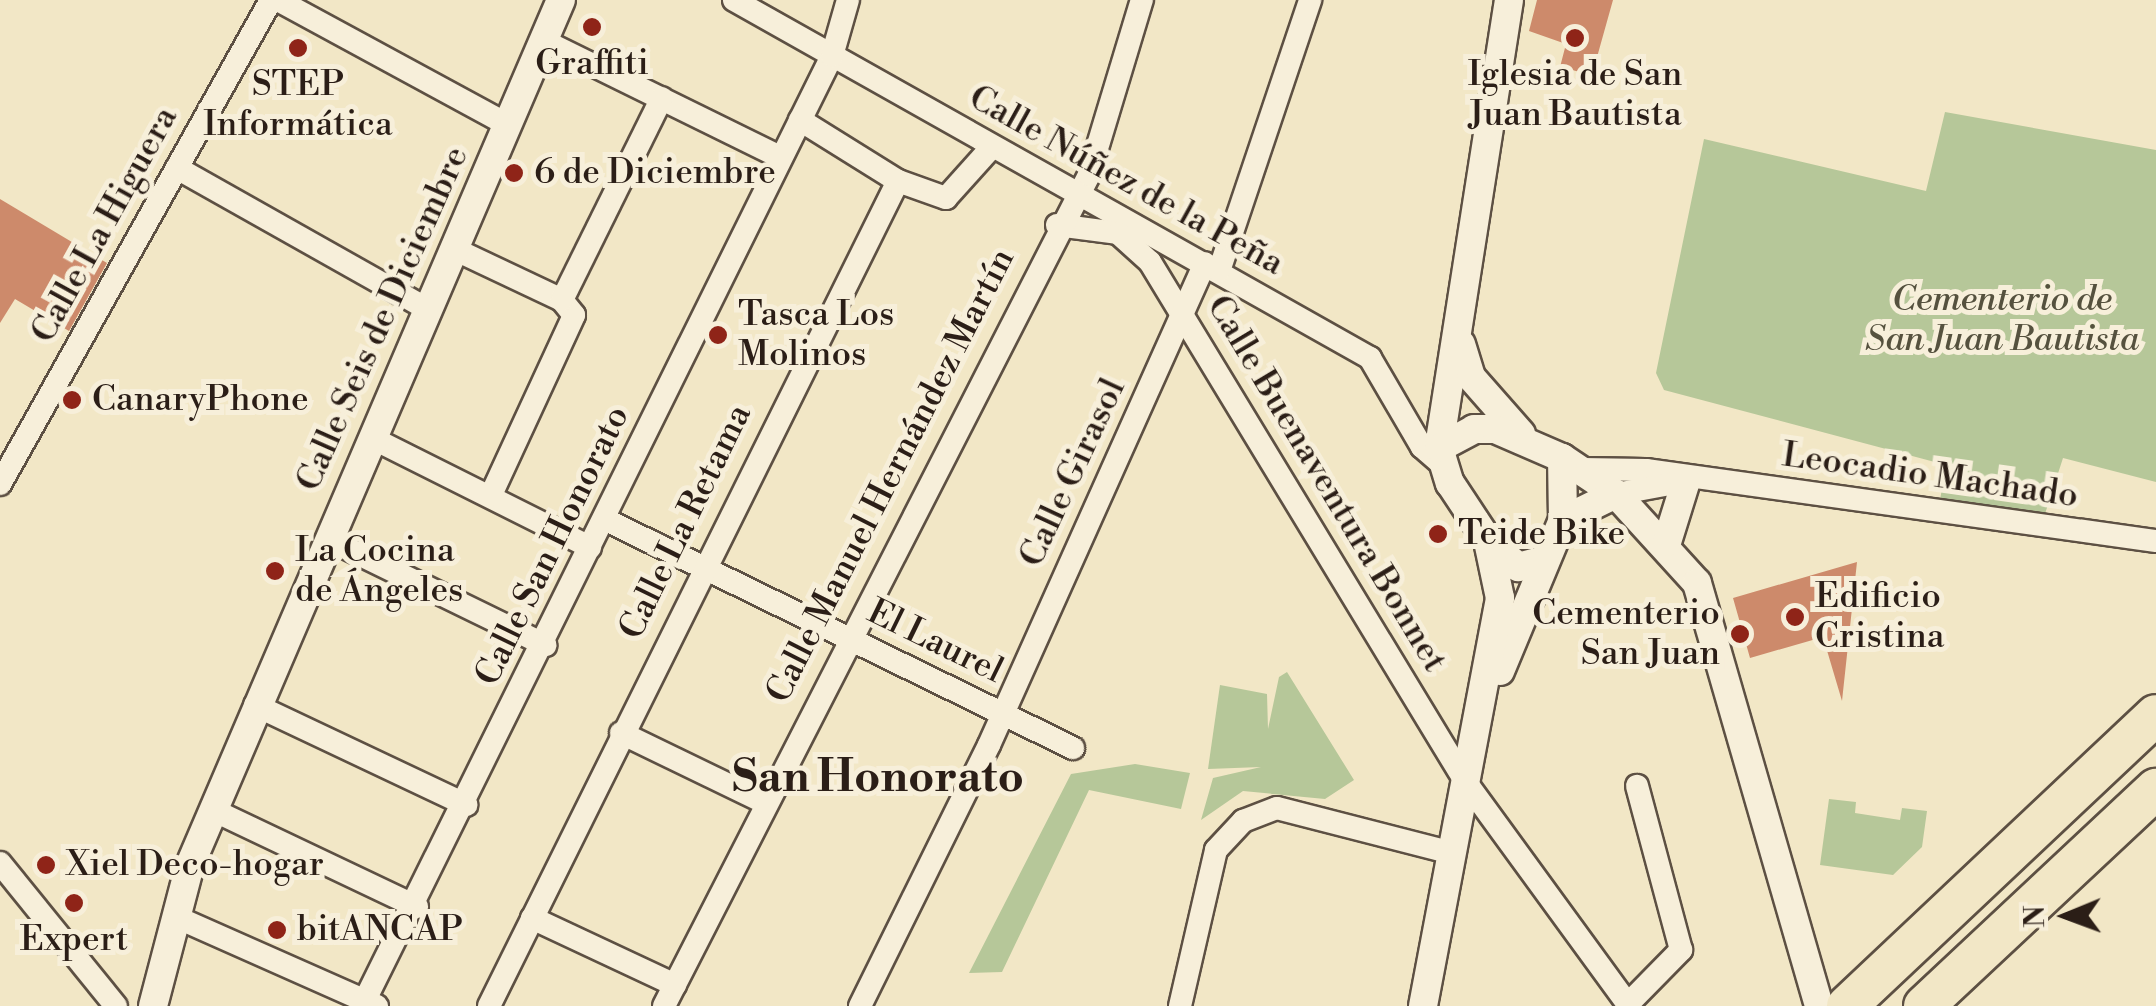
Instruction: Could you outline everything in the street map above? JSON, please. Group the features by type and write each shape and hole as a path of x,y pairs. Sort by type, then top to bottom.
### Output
{"highway":[{"path":"1847,1006 2156,715"},
{"path":"1924,1006 2156,789"}],"street":[{"path":"274,0 508,125"},
{"name":"Calle La Higuera","path":"0,484 6,459 274,0"},
{"name":"Calle Seis de Diciembre","path":"153,1006 176,917 212,810 561,0"},
{"name":"Calle Núñez de la Peña","path":"734,0 1370,358 1422,447 1442,457"},
{"name":"Calle San Honorato","path":"371,1003 590,546 832,56 848,0"},
{"name":"Calle Manuel Hernández Martín","path":"669,996 1057,226 1078,193 1142,0"},
{"name":"Calle Girasol","path":"860,1006 1184,320 1186,295 1212,267 1310,0"},
{"path":"1423,1006 1465,781 1480,724 1500,598 1487,539 1442,457 1443,399 1461,344 1509,0"},
{"path":"544,40 780,157"},
{"path":"562,300 662,98"},
{"path":"800,120 898,181 946,198 992,146"},
{"path":"177,168 429,310"},
{"name":"Calle La Retama","path":"489,1006 701,567 898,181"},
{"name":"Calle Buenaventura Bonnet","path":"1057,226 1130,240 1184,320 1465,781 1629,1005"},
{"path":"454,249 562,300 574,315 491,495"},
{"path":"1461,344 1479,389 1529,442"},
{"path":"1442,457 1474,429 1529,442 1572,464 1616,494 1667,542 1697,582 1734,692 1819,1006"},
{"path":"372,438 590,546"},
{"path":"1480,724 1563,520 1572,464"},
{"name":"Leocadio Machado","path":"1572,464 2156,541"},
{"path":"1667,542 1690,480"},
{"name":"Leocadio Machado","path":"1616,494 1690,480"},
{"path":"1563,520 1616,494"},
{"name":"El Laurel","path":"604,519 1073,748"},
{"path":"328,539 544,645"},
{"path":"1487,539 1518,567 1544,560"},
{"path":"256,705 467,805"},
{"path":"621,733 766,803"},
{"path":"1629,1005 1682,950 1637,786"},
{"path":"1180,1006 1216,850 1243,821 1277,808 1452,853"},
{"path":"212,810 417,907"},
{"path":"0,863 116,1006"},
{"path":"176,917 371,1003"},
{"path":"532,918 669,996"}],"green space":[{"name":"Cementerio de San Juan Bautista","path":"1945,112 2156,150 2156,482 2063,458 2044,517 1940,500 1946,465 1664,390 1656,373 1704,139 1926,191"},
{"path":"1287,672 1354,780 1325,799 1243,791 1201,820 1213,778 1261,767 1208,769 1220,685 1267,694 1268,729 1279,677"},
{"path":"1135,764 1190,773 1181,809 1089,790 1002,972 969,973 1071,774"},
{"path":"1829,799 1856,802 1855,813 1900,820 1902,808 1927,811 1922,847 1893,875 1820,865"}],"building":[{"name":"Iglesia de San Juan Bautista","path":"1537,0 1613,0 1592,75 1560,67 1566,44 1529,31"},
{"path":"0,199 107,263 69,331 15,299 0,323"},
{"name":"Edificio Cristina","path":"1857,562 1842,701 1823,637 1750,658 1733,598"}],"place":[{"name":"Graffiti","path":"592,27"},
{"name":"Iglesia de San Juan Bautista","path":"1575,38"},
{"name":"STEP Informática","path":"298,48"},
{"name":"6 de Diciembre","path":"514,173"},
{"name":"Tasca Los Molinos","path":"718,335"},
{"name":"CanaryPhone","path":"72,400"},
{"name":"Teide Bike","path":"1438,534"},
{"name":"La Cocina de Ángeles","path":"275,571"},
{"name":"Edificio Cristina","path":"1795,617"},
{"name":"Cementerio San Juan","path":"1740,634"},
{"name":"Xiel Deco-hogar","path":"46,865"},
{"name":"Expert","path":"74,903"},
{"name":"bitANCAP","path":"277,930"}],"district":[{"name":"San Honorato","path":"878,778"}]}
